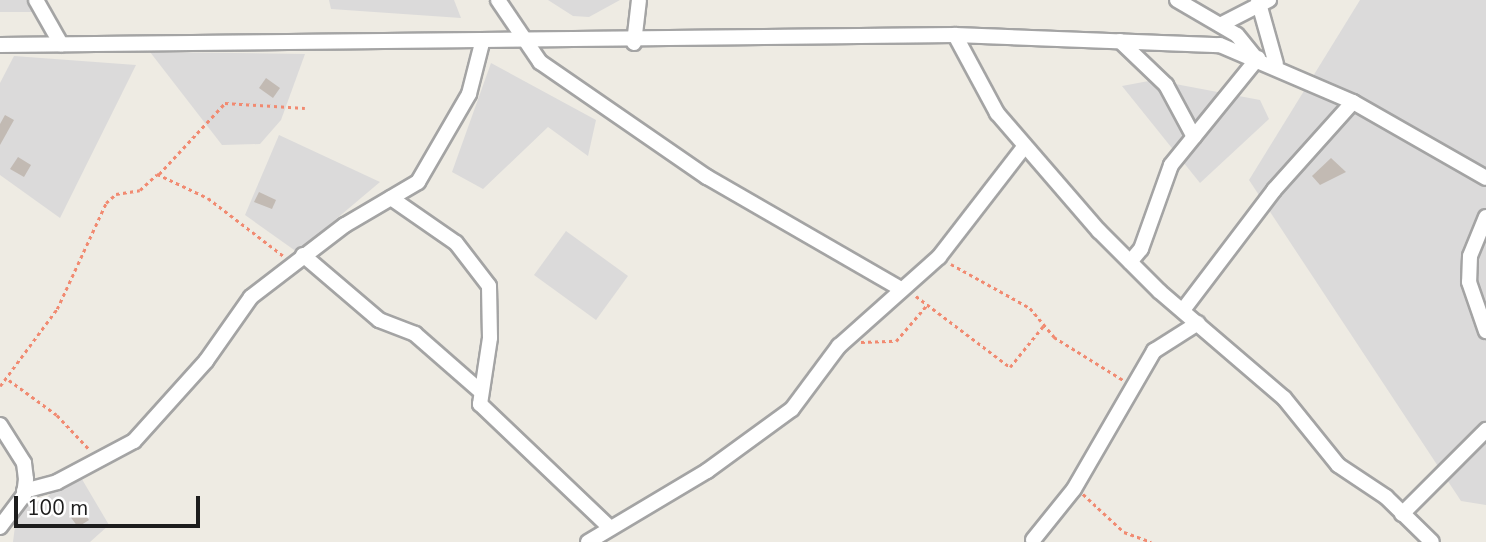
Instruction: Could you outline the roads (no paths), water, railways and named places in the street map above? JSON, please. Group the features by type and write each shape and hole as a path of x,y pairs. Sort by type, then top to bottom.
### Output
{"street":[{"path":"36,0 61,44"},
{"path":"498,0 523,42 540,62 707,177 903,288"},
{"path":"634,43 639,0"},
{"path":"1177,0 1222,24 1256,57"},
{"path":"1222,24 1262,3 1276,64"},
{"path":"0,45 634,43 955,35 1220,45 1276,64 1353,102 1486,178"},
{"path":"955,35 979,86 1024,147 1130,262 1284,398 1338,464 1402,514 1432,542"},
{"path":"1120,41 1166,85 1194,138"},
{"path":"24,491 98,461 154,422 251,298 298,259 391,198 434,163 469,93 482,43"},
{"path":"1130,262 1140,250 1171,165 1256,57"},
{"path":"1183,310 1274,190 1353,102"},
{"path":"588,542 609,527 707,471 792,409 844,341 939,257 1024,147"},
{"path":"391,198 456,243 489,286 490,338 479,390 480,404 609,527"},
{"path":"1486,217 1470,256 1469,282 1486,331"},
{"path":"298,259 379,320 415,334 479,390"},
{"path":"1032,540 1074,489 1131,384 1154,351 1198,323"},
{"path":"0,425 24,463 24,491 0,527"},
{"path":"1402,514 1486,430"}]}
